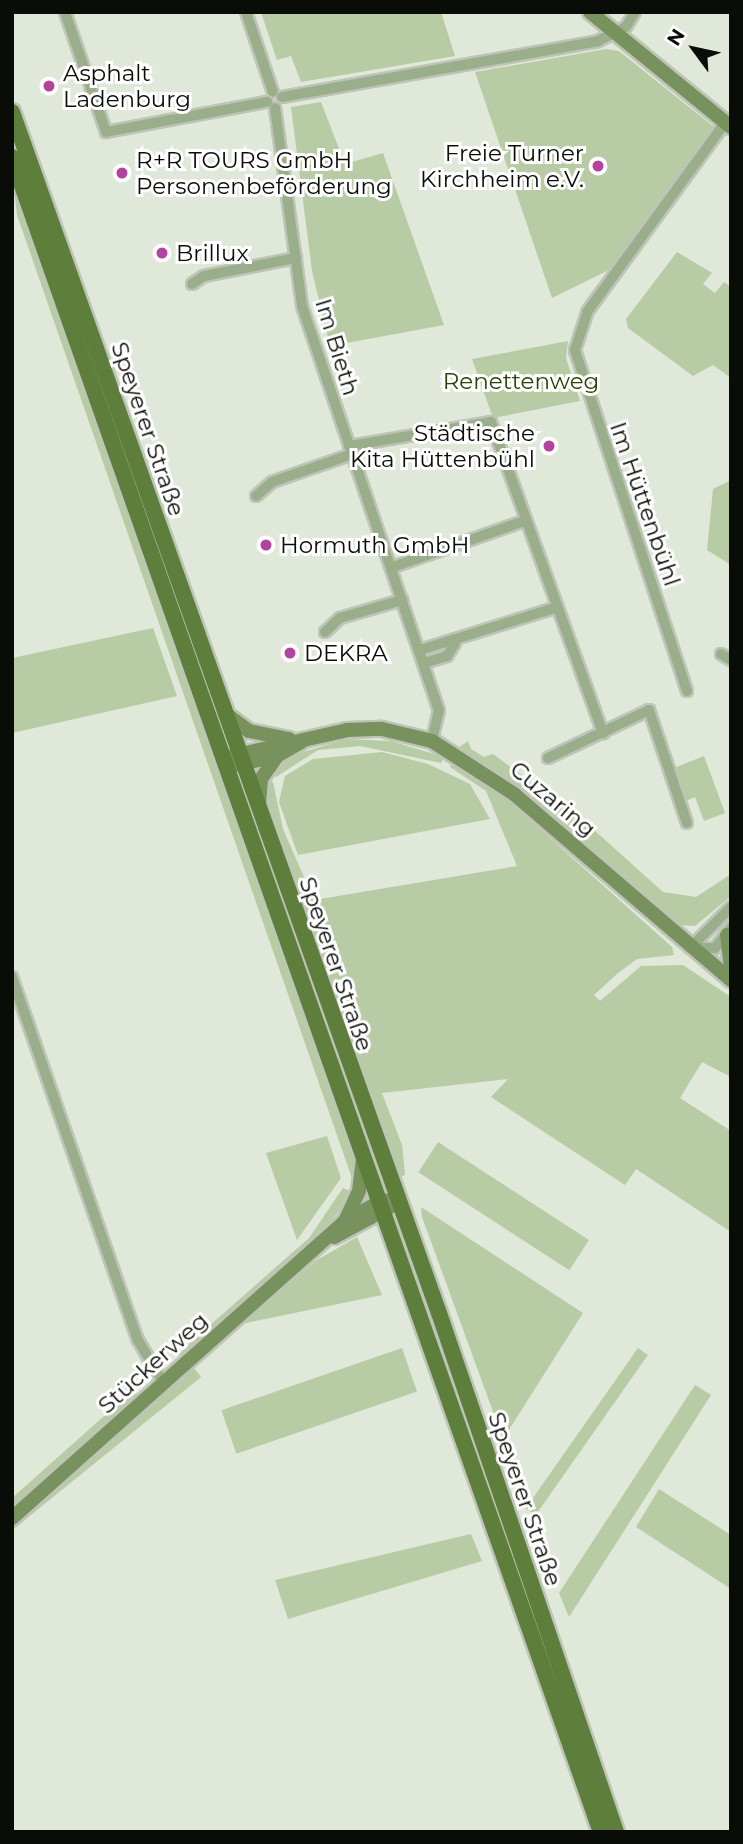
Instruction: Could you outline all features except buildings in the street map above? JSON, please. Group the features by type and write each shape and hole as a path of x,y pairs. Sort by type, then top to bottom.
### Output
{"main road":[{"path":"590,12 728,125"},
{"name":"Speyerer Straße","path":"12,112 259,815 398,1199 616,1832"},
{"name":"Speyerer Straße","path":"12,157 221,761 601,1832"},
{"path":"222,710 249,731 293,740"},
{"name":"Cuzaring","path":"240,760 293,740 382,729 432,741 505,787 731,981"},
{"name":"Cuzaring","path":"221,761 277,756 312,736"},
{"path":"259,815 261,779 277,756"},
{"path":"729,931 731,966"},
{"path":"344,1222 359,1191 363,1156"},
{"name":"Stückerweg","path":"324,1241 398,1199"},
{"name":"Stückerweg","path":"12,1518 344,1222 381,1208"}],"street":[{"path":"65,12 106,132 271,105 277,95 615,33 635,12"},
{"path":"246,12 277,95"},
{"name":"Im Bieth","path":"271,105 296,258 315,352 393,567 439,710 432,741"},
{"name":"Im Hüttenbühl","path":"687,691 575,350 587,312 728,125"},
{"path":"192,284 204,276 296,258"},
{"path":"256,496 272,482 350,450 491,422 555,608 603,733"},
{"path":"393,567 524,521"},
{"path":"325,632 340,618 402,600"},
{"path":"419,650 442,640 456,643 555,608"},
{"path":"424,663 447,656 456,643"},
{"path":"721,654 731,660"},
{"path":"548,758 649,710 688,823"},
{"path":"690,948 731,907"},
{"path":"690,948 715,948 729,931"},
{"path":"12,977 138,1339 164,1384"}],"green space":[{"path":"261,12 441,12 455,56 301,82 291,56 277,60"},
{"name":"Freie Turner Kirchheim e.V.","path":"606,49 619,51 714,127 611,269 552,298 475,72"},
{"path":"321,102 345,164 383,153 444,325 330,346 312,271 291,107"},
{"path":"12,171 319,1046 356,1164 355,1187 17,215"},
{"path":"677,252 712,273 703,284 715,293 724,282 731,287 731,378 713,365 693,376 628,328 626,319"},
{"name":"Renettenweg","path":"568,341 566,358 580,401 493,418 472,359"},
{"path":"731,480 731,565 707,550 713,489"},
{"path":"153,628 177,696 12,733 12,658"},
{"path":"347,739 391,741 444,757 441,763 360,746 318,750 276,777 269,772 282,758"},
{"path":"468,741 471,749 484,757 493,754 584,821 663,892 696,897 731,874 731,896 695,926 679,925 504,777 458,748"},
{"path":"382,752 428,764 470,784 490,819 298,855 279,802 285,776 313,759"},
{"path":"704,756 725,813 704,821 695,797 686,801 674,768"},
{"path":"453,761 503,796 672,947 674,955 637,959 618,973 594,995 600,1001 641,966 683,965 731,997 731,1077 702,1062 680,1098 731,1131 731,1232 636,1169 625,1185 491,1097 508,1079 382,1093 402,1145 405,1175 396,1178 265,804 265,778 273,782 283,829 314,900 517,866 486,791 450,767"},
{"path":"327,1136 341,1178 297,1240 266,1153"},
{"path":"438,1142 589,1240 569,1270 418,1172"},
{"path":"343,1188 350,1191 346,1203 313,1242 188,1353 175,1356 309,1238"},
{"path":"421,1207 583,1313 503,1439 422,1217"},
{"path":"395,1222 398,1226 611,1832 607,1832"},
{"path":"357,1237 382,1295 241,1324 317,1260"},
{"path":"402,1348 417,1391 236,1454 221,1410"},
{"path":"638,1348 648,1355 535,1515 526,1509"},
{"path":"193,1367 201,1377 13,1529 12,1514"},
{"path":"139,1385 132,1404 12,1510 12,1498"},
{"path":"695,1385 711,1395 569,1617 559,1593"},
{"path":"659,1489 731,1535 731,1589 636,1527"},
{"path":"471,1534 482,1561 288,1619 275,1580"}],"place":[{"name":"Asphalt Ladenburg","path":"49,86"},
{"name":"Freie Turner Kirchheim e.V.","path":"598,166"},
{"name":"R+R TOURS GmbH Personenbeförderung","path":"122,173"},
{"name":"Brillux","path":"162,253"},
{"name":"Städtische Kita Hüttenbühl","path":"549,446"},
{"name":"Hormuth GmbH","path":"266,545"},
{"name":"DEKRA","path":"290,653"}]}
